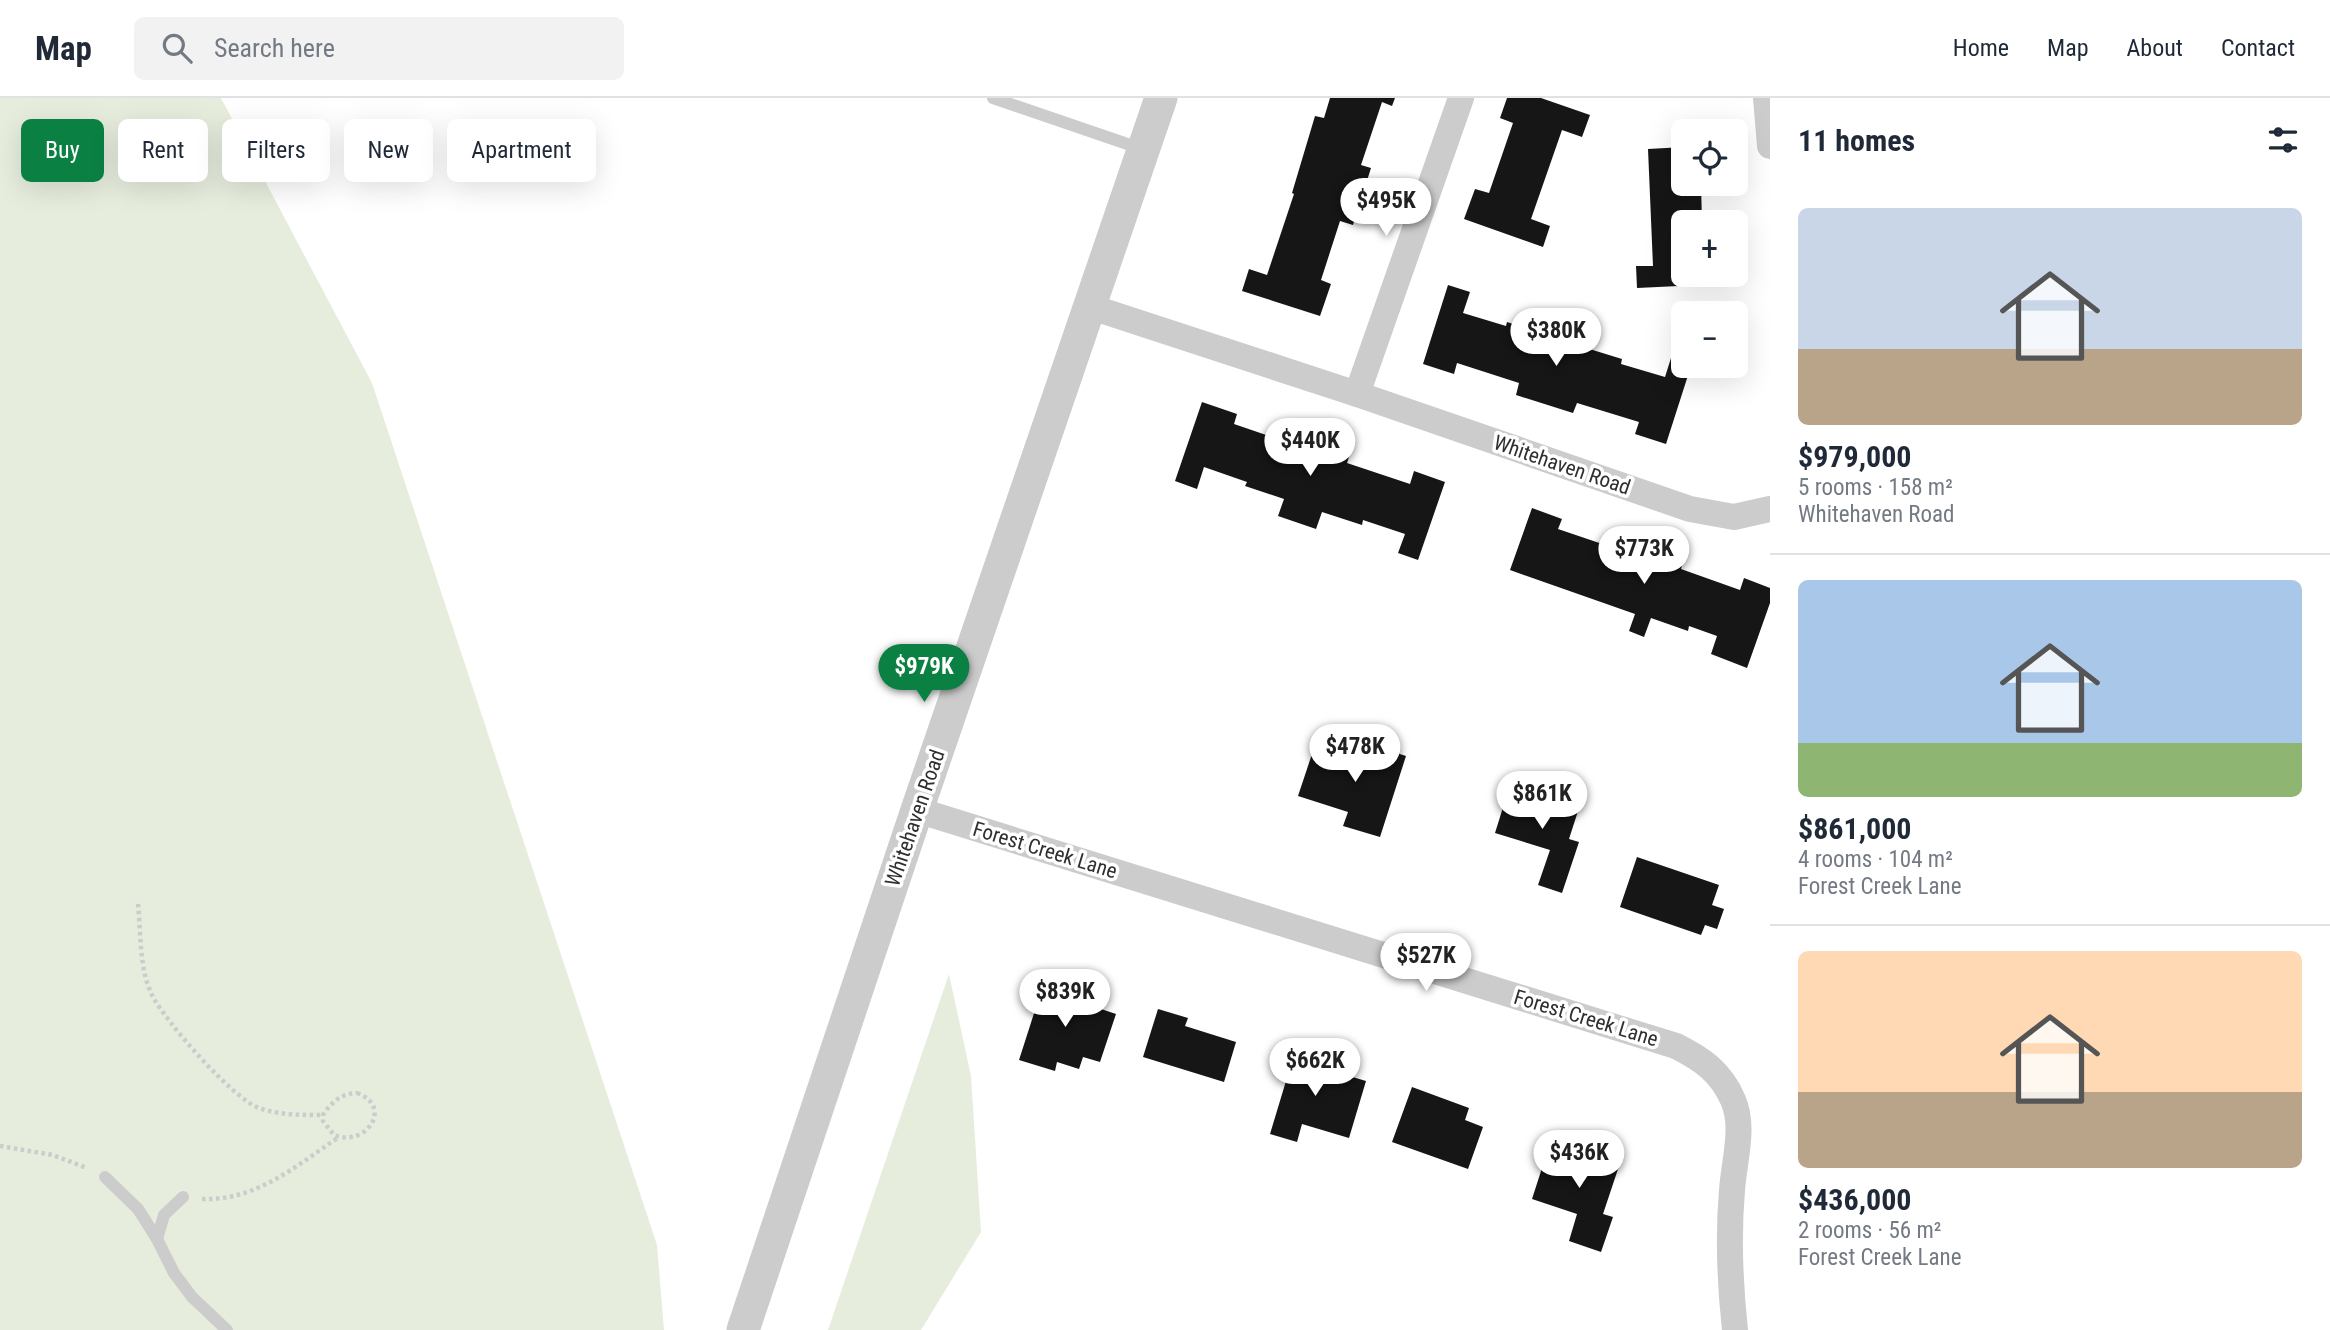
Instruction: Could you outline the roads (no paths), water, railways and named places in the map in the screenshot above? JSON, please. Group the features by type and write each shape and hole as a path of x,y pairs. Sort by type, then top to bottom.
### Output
{"street":[{"name":"Whitehaven Road","path":"743,1330 1088,306 1161,98"},
{"path":"1357,394 1461,98"},
{"path":"1766,98 1770,146"},
{"name":"Whitehaven Road","path":"1088,306 1357,394 1690,509 1734,517 1770,509"},
{"name":"Forest Creek Lane","path":"917,810 1676,1046 1701,1058 1722,1078 1734,1102 1739,1127 1732,1190 1730,1246 1735,1330"}],"lane":[{"path":"993,98 1143,149"},
{"path":"105,1177 138,1209 174,1273 192,1297 227,1330"},
{"path":"157,1239 164,1215 183,1197"}]}
